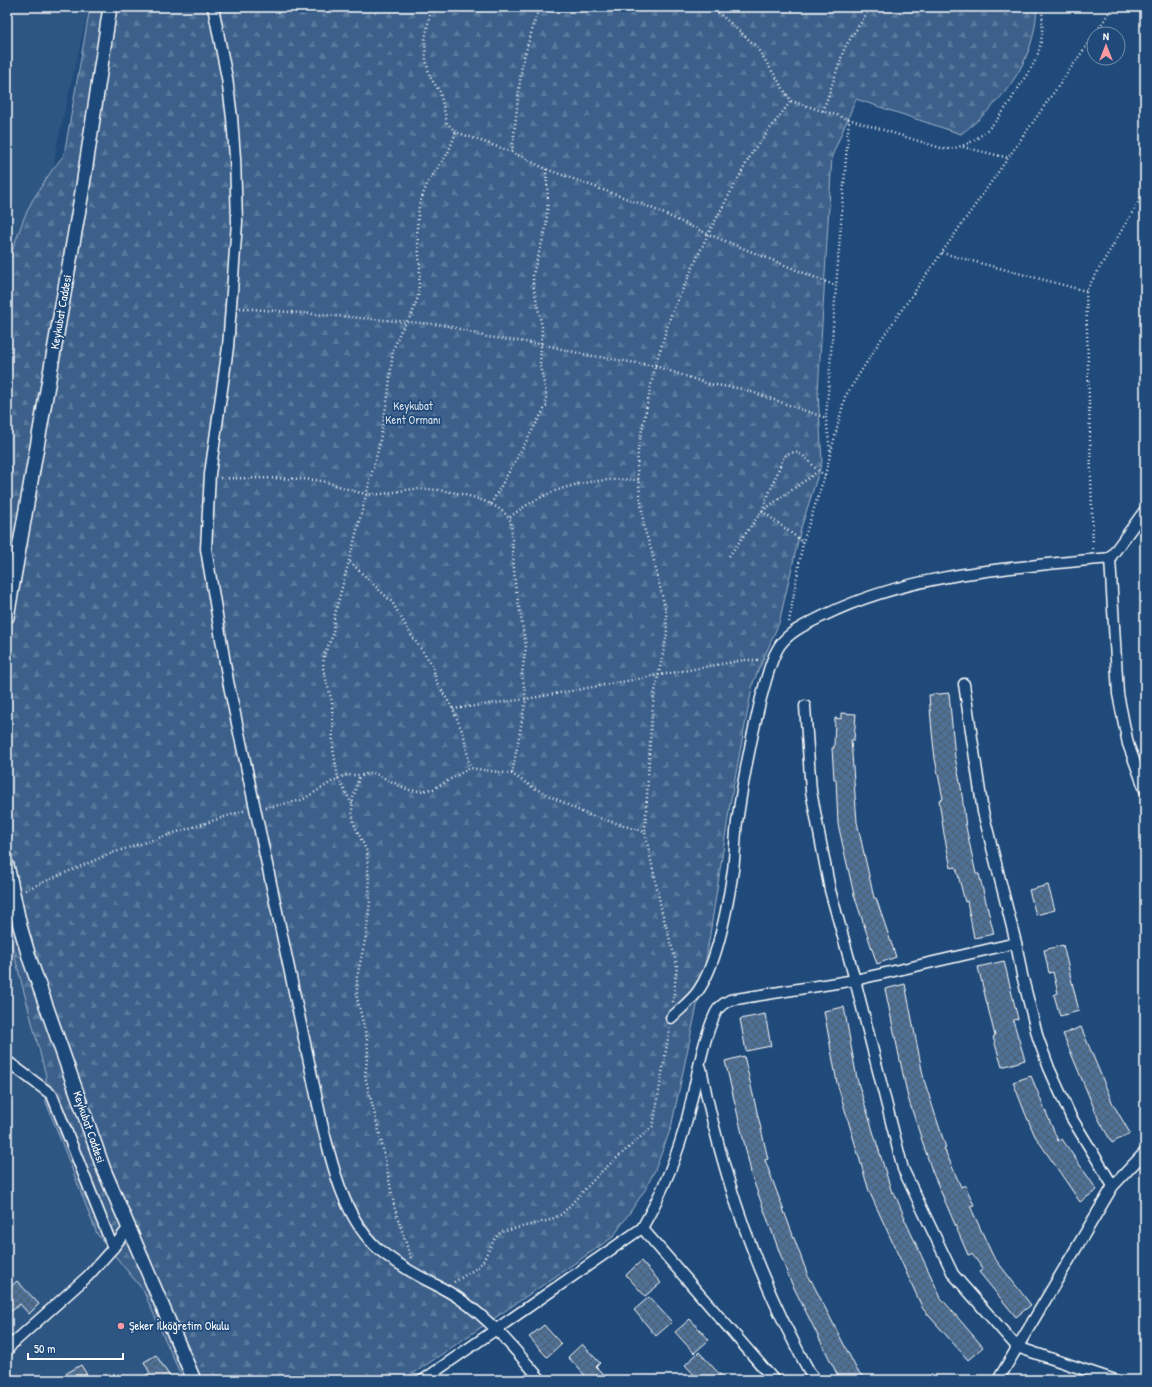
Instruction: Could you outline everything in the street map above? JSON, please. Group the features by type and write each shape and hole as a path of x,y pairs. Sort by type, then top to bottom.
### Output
{"street":[{"name":"Keykubat Caddesi","path":"7,617 82,192 110,7"},
{"path":"213,7 227,78 235,158 237,222 232,307 222,398 210,478 206,549 228,681 323,1128 336,1174 348,1205 368,1238 383,1253 416,1275 460,1299 497,1330 541,1380"},
{"path":"1145,510 1110,558 1118,694 1128,744 1145,790"},
{"path":"671,1018 693,998 701,987 718,940 730,892 739,810 749,750 762,695 773,659 780,645 786,638 803,626 829,613 870,597 912,584 968,573 1110,558"},
{"path":"964,684 983,812 1016,943 1029,1006 1049,1068 1080,1135 1113,1186"},
{"path":"805,706 813,799 830,890 855,980 903,1169 953,1274 1017,1347 1115,1380"},
{"name":"Keykubat Caddesi","path":"7,865 20,926 30,960 104,1170 194,1380"},
{"path":"423,1380 642,1228 658,1200 670,1172 688,1117 700,1064 716,1013 725,1002 855,980 1016,943"},
{"path":"7,1061 52,1095 113,1248"},
{"path":"700,1064 716,1136 749,1242 777,1307 814,1380"},
{"path":"998,1380 1113,1186 1145,1152"},
{"path":"7,1351 12,1344 88,1276 113,1248 129,1227"},
{"path":"642,1228 774,1380"}],"path":[{"path":"431,7 425,40 426,61 430,77 440,92 447,123 456,132 512,152 546,169 647,206 708,234 836,286"},
{"path":"512,152 522,64 539,7"},
{"path":"712,7 756,46 791,101 936,147 944,149 962,147 1009,158"},
{"path":"823,111 845,47 871,7"},
{"path":"962,147 980,136 1002,114 1037,56 1042,28 1042,7"},
{"path":"1100,26 1113,7"},
{"path":"786,638 803,542 825,475 845,397 880,341 1086,46"},
{"path":"439,1287 461,1279 477,1268 483,1261 495,1238 501,1232 550,1220 562,1214 601,1172 653,1126 671,1018 677,965 662,912 645,832 648,752 654,696 668,634 666,612 651,549 644,528 639,480 638,449 655,366 671,315 708,234 753,151 791,101"},
{"path":"831,452 826,418 849,119"},
{"path":"352,804 338,778 333,748 332,702 324,673 323,662 333,635 334,618 350,562 384,421 393,350 401,330 408,322 416,306 419,292 419,251 416,229 419,206 428,182 448,153 456,132"},
{"path":"491,504 546,406 546,392 540,366 540,316 533,284 533,274 546,228 548,200 546,169"},
{"path":"1094,560 1086,291 1145,191"},
{"path":"942,253 1086,291"},
{"path":"232,307 438,324 487,337 541,344 587,355 655,366 709,384 743,389 826,418"},
{"path":"729,556 762,511 784,456 791,453 798,453 804,456 817,472 825,475"},
{"path":"762,511 817,472"},
{"path":"210,478 316,480 367,494 384,494 406,490 432,489 474,498 491,504 503,511 510,518 512,526 515,584 526,639 526,651 522,674 526,699 512,774"},
{"path":"510,518 544,495 570,485 602,480 639,480"},
{"path":"762,511 803,542"},
{"path":"350,562 392,602 413,638 432,664 437,683 453,709 464,736 470,768"},
{"path":"453,709 526,699 744,660 773,659"},
{"path":"14,895 112,854 256,808 302,800 338,778 347,775 374,773 409,790 427,791 470,768 512,774 553,799 586,814 645,832"},
{"path":"363,775 359,778 352,804 354,824 367,852 370,882 368,921 356,988 359,1008 367,1039 365,1076 381,1139 396,1210 416,1275"}],"shaded area":[{"path":"7,7 89,7 57,144 7,489"},
{"path":"7,907 38,1052 106,1198 183,1380 7,1380"}],"green space":[{"name":"Keykubat Kent Ormanı","path":"90,7 1037,7 1035,28 1030,47 1016,76 996,102 961,134 856,99 832,156 818,392 822,462 801,528 779,623 753,683 731,799 704,973 671,1128 655,1170 645,1190 613,1237 404,1380 183,1380 143,1290 97,1234 46,1102 46,1076 7,927 9,356 7,273 11,254 32,201 52,170 64,155"}],"building":[{"path":"949,693 955,757 961,787 966,827 976,874 979,874 994,934 974,938 967,901 965,902 956,867 951,868 944,834 939,800 943,799 935,759 932,732 929,695"},
{"path":"841,713 856,714 854,740 851,740 857,822 874,898 876,898 896,957 877,964 854,895 838,824 836,779 834,779 832,748 834,748 835,718 841,719"},
{"path":"1048,885 1055,910 1036,915 1029,890"},
{"path":"1063,945 1079,1011 1060,1016 1054,995 1058,993 1053,972 1049,973 1044,950"},
{"path":"1004,961 1018,1019 1013,1020 1025,1060 1002,1067 993,1037 995,1036 978,967"},
{"path":"905,984 924,1080 946,1148 944,1148 961,1187 965,1185 974,1205 970,1206 993,1256 1031,1305 1016,1317 979,1272 983,1269 972,1254 968,1255 932,1171 908,1098 885,989"},
{"path":"844,1007 857,1079 892,1193 894,1192 904,1218 941,1298 983,1347 968,1360 923,1309 869,1191 837,1083 824,1011"},
{"path":"765,1014 771,1046 746,1051 740,1019"},
{"path":"1081,1027 1113,1104 1130,1133 1112,1143 1098,1118 1063,1034"},
{"path":"744,1056 768,1159 765,1160 810,1281 811,1280 857,1370 866,1380 840,1380 789,1278 750,1172 725,1061"},
{"path":"1031,1076 1058,1141 1062,1139 1097,1190 1080,1202 1035,1136 1025,1113 1013,1082"},
{"path":"641,1261 661,1283 645,1296 626,1275"},
{"path":"17,1281 39,1304 29,1314 20,1304 7,1315 7,1290"},
{"path":"649,1297 672,1322 656,1336 634,1310"},
{"path":"690,1319 709,1340 694,1353 675,1332"},
{"path":"544,1325 561,1344 547,1357 529,1337"},
{"path":"582,1344 600,1363 596,1367 609,1380 589,1380 568,1357"},
{"path":"699,1352 725,1380 699,1380 685,1365"},
{"path":"156,1355 172,1380 137,1380 150,1373 144,1362"},
{"path":"81,1365 90,1380 55,1380"}],"place":[{"name":"Şeker İlköğretim Okulu","path":"121,1326"}]}
